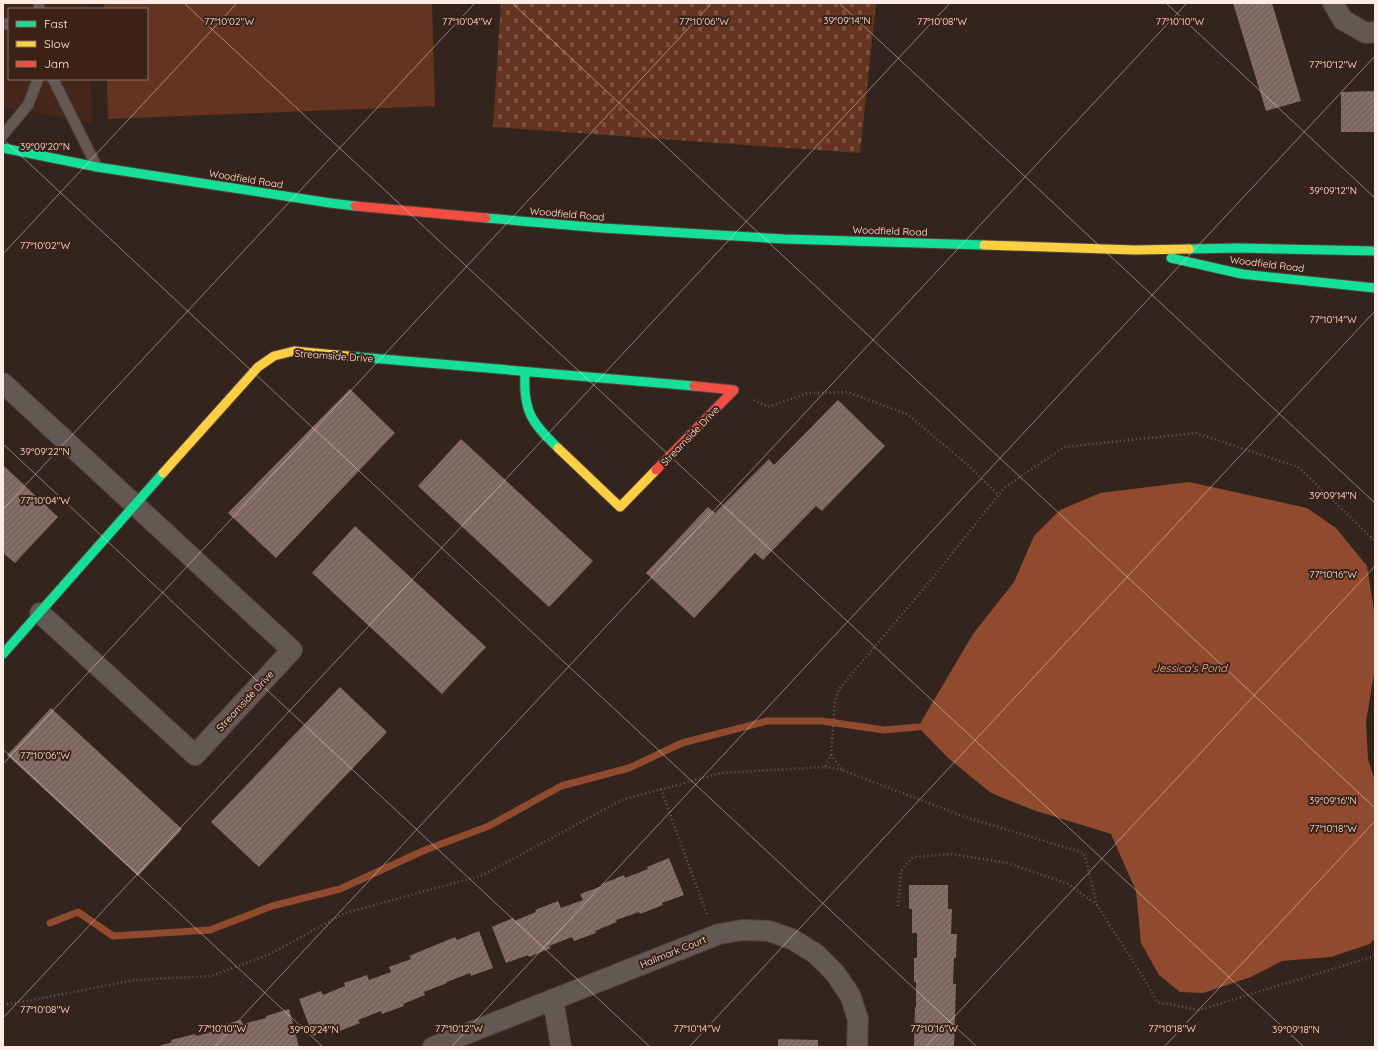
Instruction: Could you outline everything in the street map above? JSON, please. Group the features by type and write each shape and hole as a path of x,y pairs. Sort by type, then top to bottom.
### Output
{"main road":[{"name":"Woodfield Road","path":"3,148 97,166 330,203 445,215 602,228 784,239 1135,250 1239,248 1375,251"},
{"name":"Woodfield Road","path":"1135,250 1242,274 1375,288"},
{"name":"Streamside Drive","path":"3,654 258,367 274,356 294,352 734,390"},
{"name":"Streamside Drive","path":"525,372 524,389 527,409 538,430 620,508 734,390"}],"street":[{"path":"1334,3 1343,20 1366,32 1375,32"},
{"path":"3,382 135,504"},
{"name":"Streamside Drive","path":"40,613 195,755 292,650 135,504"},
{"name":"Hallmark Court","path":"433,1047 715,936 742,930 769,931 792,939 816,954 835,974 850,995 858,1019 857,1047"},
{"path":"553,999 561,1047"}],"lane":[{"path":"3,135 28,105 38,80"},
{"path":"54,80 97,166"}],"path":[{"path":"734,390 768,407 808,393 847,392 907,414 968,466 998,495"},
{"path":"825,767 831,755 835,701 839,689 931,580 1004,488 1064,447 1196,433 1298,467 1375,541"},
{"path":"831,755 842,770"},
{"path":"3,1005 134,980 211,976 268,955 345,913 483,875 622,800 722,773 825,767 842,770 966,818 1084,853 1097,905 1143,977 1157,1002 1199,1010 1375,956"},
{"path":"661,789 715,936"},
{"path":"898,906 901,871 913,857 951,854 1008,863 1068,884 1097,905"}],"shaded area":[{"path":"3,3 88,3 88,8 8,8 8,80 91,80 92,123 3,107"}],"green space":[{"path":"104,3 432,3 435,106 108,119 107,80 148,80 148,8 104,8"},
{"path":"501,3 876,3 860,153 493,127"}],"water":[{"name":"Jessica's Pond","path":"1189,482 1307,508 1336,528 1367,566 1375,617 1375,667 1366,722 1368,759 1375,781 1375,938 1370,944 1331,957 1282,961 1251,977 1203,993 1180,992 1159,975 1141,943 1136,891 1111,834 1033,810 991,793 948,758 918,727 973,634 1014,582 1034,536 1060,510 1100,493"}],"building":[{"path":"1233,3 1272,3 1301,101 1266,111"},
{"path":"1375,91 1375,132 1341,132 1341,92"},
{"path":"350,389 395,433 276,558 228,513"},
{"path":"838,400 885,446 822,511 816,506 763,560 755,553 694,618 646,573 708,507 715,513 769,459 774,465"},
{"path":"461,439 593,561 549,607 418,486"},
{"path":"3,465 58,517 15,563 3,553"},
{"path":"355,526 486,647 442,694 312,573"},
{"path":"340,687 387,732 259,867 211,822"},
{"path":"51,708 182,829 138,876 7,755"},
{"path":"669,858 684,895 662,903 663,905 640,914 639,912 616,920 617,922 595,931 596,933 574,941 572,937 549,946 551,948 529,957 528,955 506,963 492,927 513,918 514,921 536,912 535,910 558,901 561,908 583,900 580,894 602,886 602,884 624,875 625,878 648,869 647,867"},
{"path":"909,885 948,885 948,909 952,909 951,934 957,934 953,984 956,984 954,1047 914,1047 916,982 914,982 914,958 917,958 917,933 912,933 912,909 909,909"},
{"path":"479,931 493,968 471,976 470,973 447,982 424,992 425,995 403,1004 404,1006 382,1014 381,1011 358,1020 360,1023 337,1032 335,1027 313,1036 299,999 321,991 323,995 345,986 344,983 367,975 369,980 391,972 389,967 411,959 409,956 455,937 457,940"},
{"path":"289,1009 299,1047 156,1047 172,1042 171,1040 219,1030 218,1026 241,1020 243,1024 266,1018 266,1016"},
{"path":"778,1039 818,1040 818,1047 778,1047"}],"waterway":[{"path":"50,923 78,912 113,936 210,930 272,906 340,889 425,850 489,826 561,786 629,768 682,743 767,721 822,721 884,730 918,727"}],"traffic: fast":[{"path":"3,148 97,167 355,206"},
{"path":"486,218 602,228 784,239 984,245"},
{"path":"1189,249 1239,248 1375,251"},
{"path":"1171,258 1242,274 1375,288"},
{"path":"347,356 694,386"},
{"path":"525,372 527,406 535,423 558,448"},
{"path":"3,654 163,473"}],"traffic: slow":[{"path":"984,245 1135,250 1189,249"},
{"path":"163,473 258,367 274,356 294,351 347,356"},
{"path":"558,448 620,507 656,470"}],"traffic: jam":[{"path":"355,206 486,218"},
{"path":"656,470 734,390 694,386"}]}
